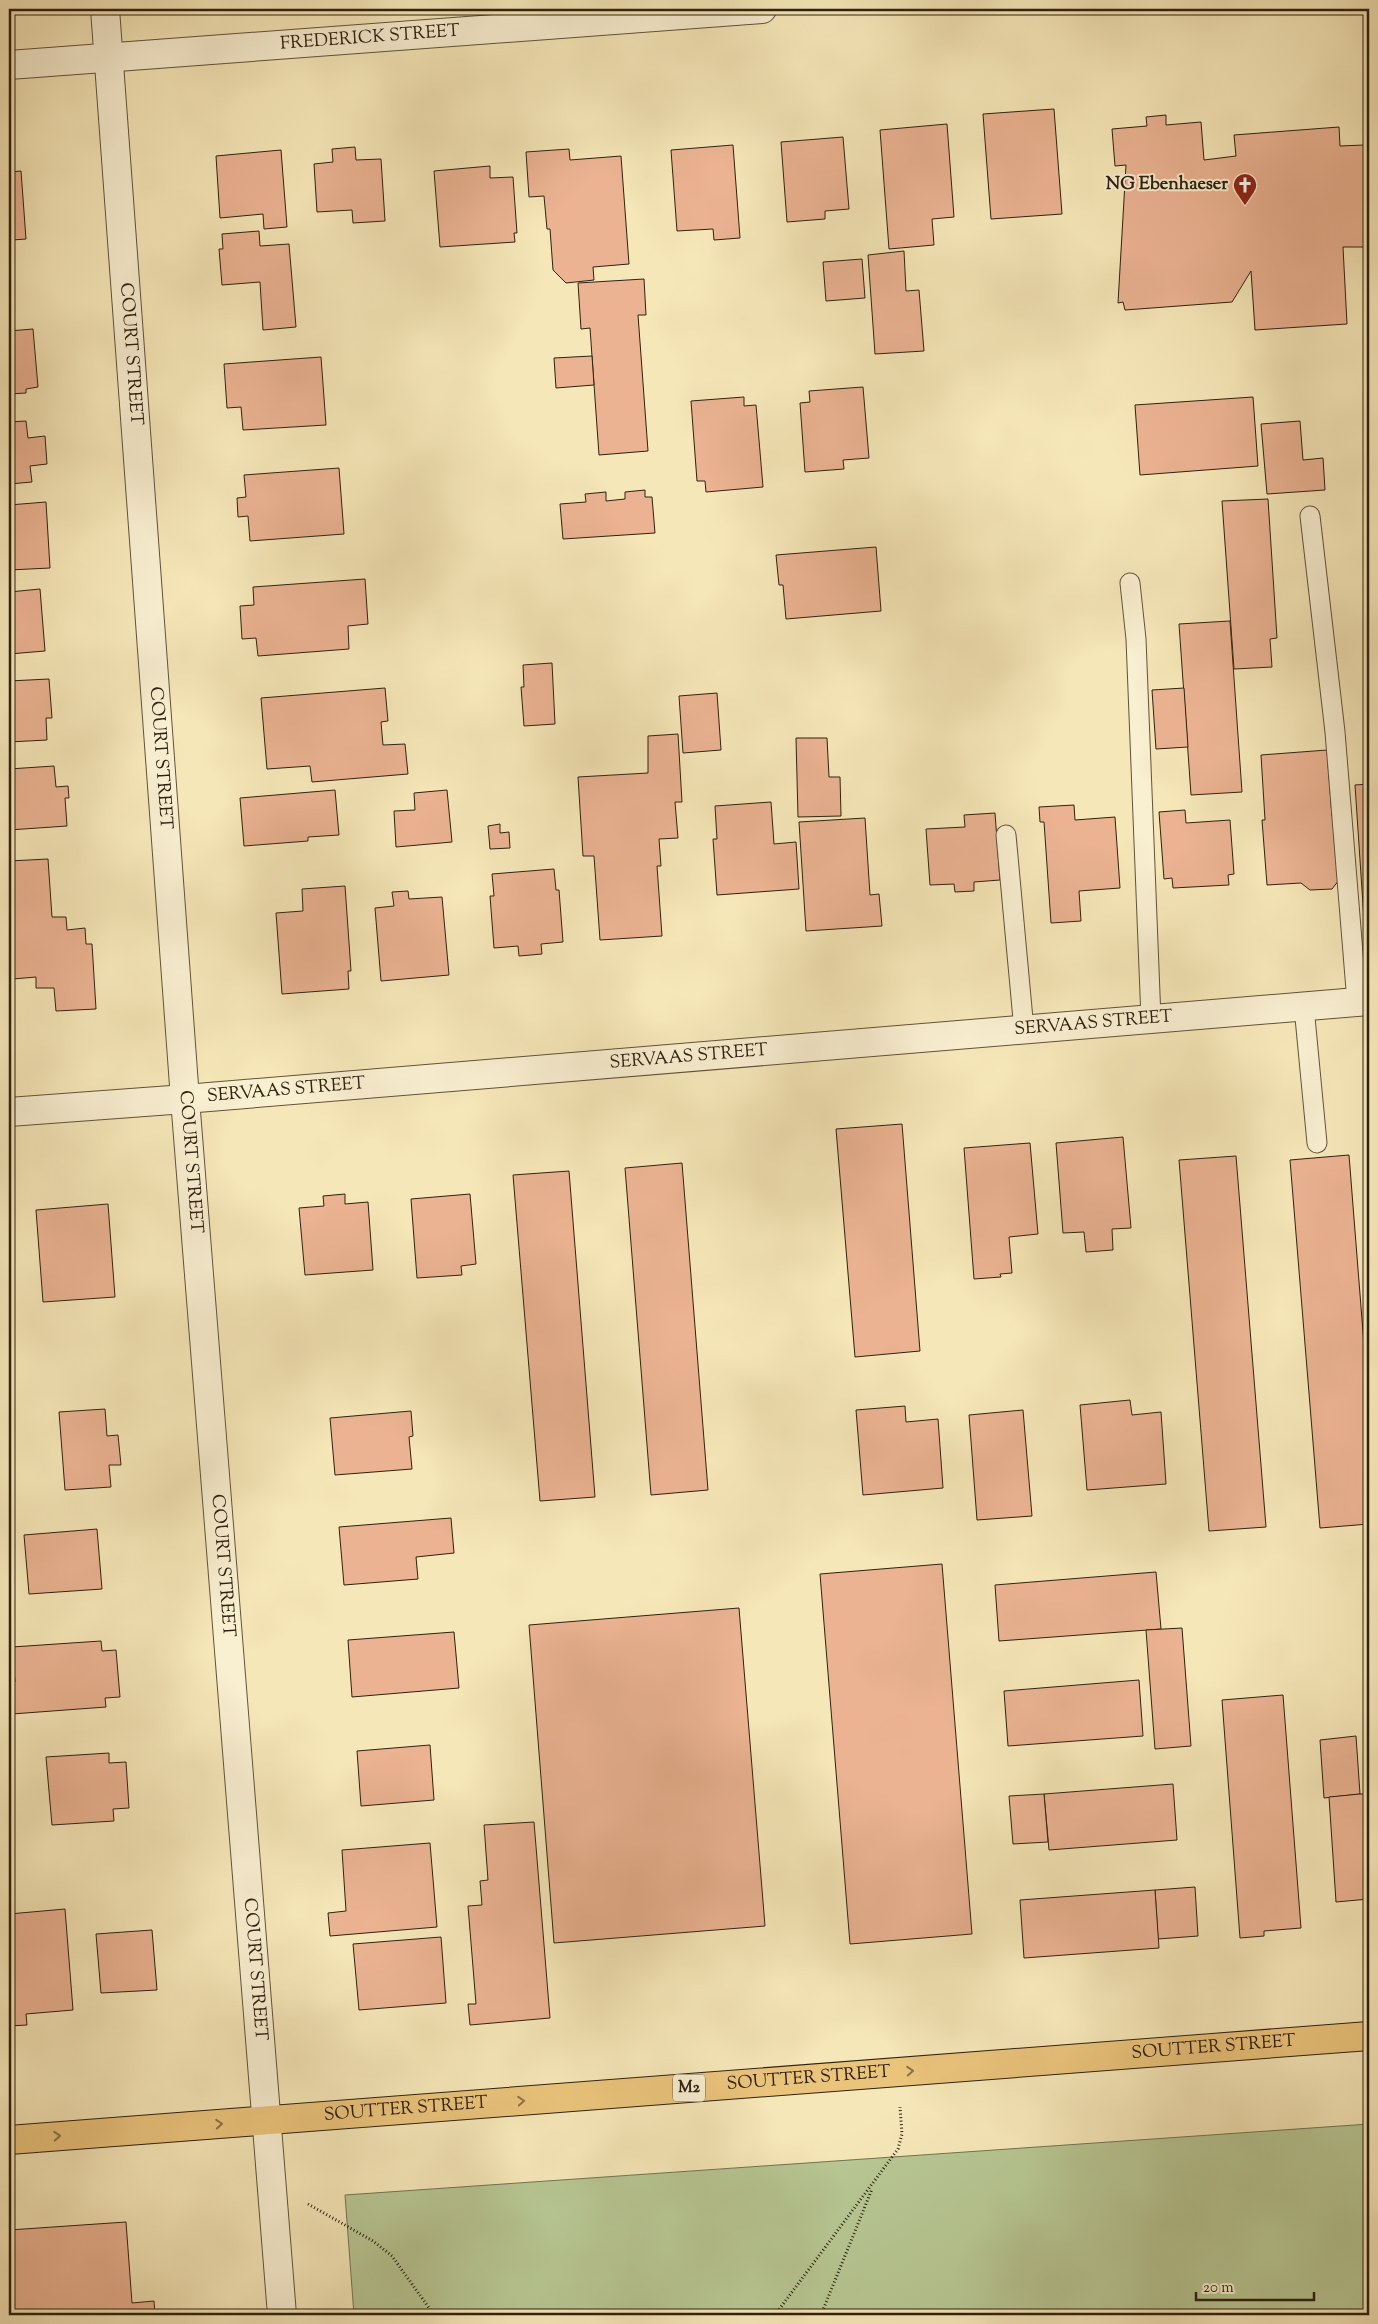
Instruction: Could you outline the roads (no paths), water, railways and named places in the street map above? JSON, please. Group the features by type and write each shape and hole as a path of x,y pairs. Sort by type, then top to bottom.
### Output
{"main road":[{"name":"SOUTTER STREET","path":"9,2140 1369,2036"}],"street":[{"name":"COURT STREET","path":"105,9 185,1099 282,2315"},
{"name":"FREDERICK STREET","path":"9,66 762,9"},
{"name":"SERVAAS STREET","path":"9,1112 1363,1002"}],"lane":[{"path":"1310,516 1363,1002"},
{"path":"1130,583 1136,639 1151,1019"},
{"path":"1006,835 1024,1030"},
{"path":"1304,1006 1317,1143"}],"place":[{"name":"NG Ebenhaeser","path":"1245,206"}]}
